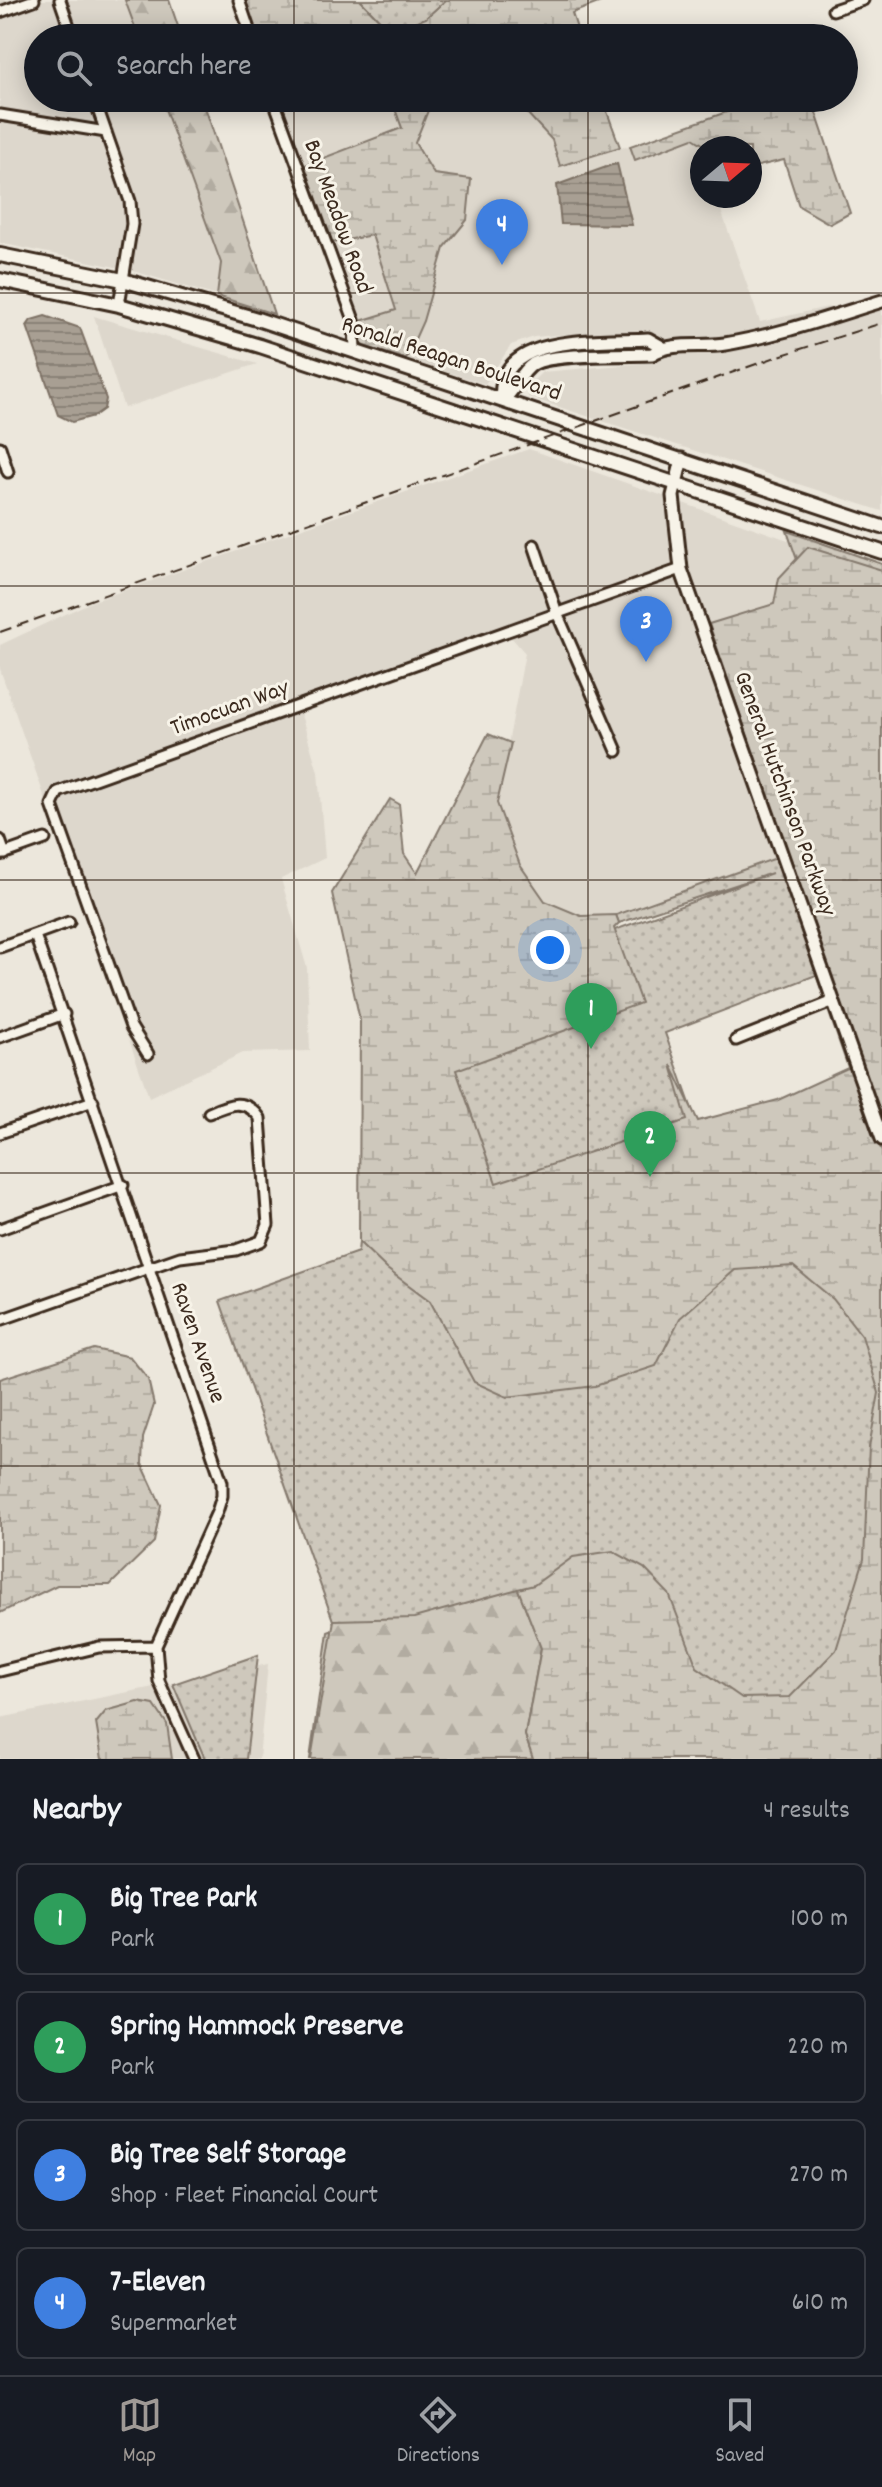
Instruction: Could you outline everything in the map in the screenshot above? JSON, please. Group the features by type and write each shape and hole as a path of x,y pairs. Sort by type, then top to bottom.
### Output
{"main road":[{"name":"Ronald Reagan Boulevard","path":"0,255 123,280 355,351 882,527"},
{"name":"Ronald Reagan Boulevard","path":"0,280 119,305 495,422 882,552"},
{"path":"495,422 502,400"}],"street":[{"path":"0,12 34,0"},
{"path":"60,0 68,24"},
{"path":"239,0 247,24"},
{"path":"833,10 863,0"},
{"path":"99,112 130,201 132,224 119,305"},
{"name":"Bay Meadow Road","path":"278,112 354,320 355,351"},
{"path":"0,115 106,132"},
{"path":"502,400 502,382 520,356 540,346 648,339 662,347 722,344 784,331 882,301"},
{"path":"0,447 8,472"},
{"name":"General Hutchinson Parkway","path":"682,459 673,496 681,569 882,1139"},
{"path":"534,545 557,613 617,751"},
{"name":"Timocuan Way","path":"148,1054 131,1027 53,798 80,784 681,569"},
{"path":"0,840 2,854 45,839"},
{"path":"0,947 69,922"},
{"name":"Raven Avenue","path":"35,935 217,1465 222,1496 156,1646"},
{"path":"736,1040 834,1001"},
{"path":"0,1037 64,1014"},
{"path":"0,1133 93,1101"},
{"path":"0,1320 191,1254 250,1247 266,1234 260,1118 249,1106 235,1103 209,1113"},
{"path":"0,1229 123,1185"},
{"path":"0,1671 99,1647 156,1646 159,1681 194,1759"}],"shaded area":[{"path":"0,0 125,0 134,24 24,24 24,112 166,112 221,263 217,296 130,270 0,243"},
{"path":"281,112 397,112 403,128 300,167"},
{"path":"427,112 526,112 552,140 561,165 630,146 636,160 690,139 690,208 720,208 760,322 828,307 830,313 722,340 664,344 655,335 582,333 534,337 511,345 485,384 406,359 423,321 444,248 467,220 470,179 434,174 414,142"},
{"path":"617,163 632,225 561,224 557,185"},
{"path":"372,235 396,310 354,323 327,244"},
{"path":"882,304 882,511 528,397 532,382 542,372 656,362 656,355 661,352 723,348"},
{"path":"45,316 80,328 106,399 104,409 94,416 72,422 58,415 27,326 31,320"},
{"path":"94,316 100,318 257,364 124,408"},
{"path":"529,449 669,498 670,536 677,570 779,857 616,915 581,916 545,901 520,865 497,803 525,653 511,637 485,640 299,708 318,772 325,858 281,879 307,968 310,1051 243,1053 149,1097 0,669 0,645 91,602"},
{"path":"677,501 808,547 779,578 774,604 709,624 685,567"},
{"path":"268,1664 259,1759 172,1759 173,1755 98,1748 102,1759 0,1759 0,1718"}],"green space":[{"path":"125,0 169,0 177,24 134,24"},
{"path":"243,0 360,0 383,24 251,24"},
{"path":"360,0 446,0 426,18 411,24 383,24"},
{"path":"446,0 606,0 572,13 576,24 411,24 426,18"},
{"path":"166,112 207,112 274,314 217,296 221,263"},
{"path":"396,112 427,112 415,143 434,174 471,179 467,220 444,248 423,321 406,359 363,346 354,323 396,310 372,235 327,244 300,167 402,128"},
{"path":"526,112 607,112 620,147 560,166 552,140"},
{"path":"726,112 816,112 850,213 830,224 799,206 784,160 762,165 762,136 690,136 690,139 635,160 630,146"},
{"path":"787,531 882,564 882,1759 310,1759 328,1632 336,1629 220,1301 358,1252 359,1242 367,1249 364,1021 772,873 619,923 616,915 779,857 783,869 797,864 809,594","holes":["816,975 851,1076 699,1129 665,1033"]},
{"path":"808,547 882,570 882,1126 709,624 774,604 779,578"},
{"path":"488,734 511,743 497,803 520,865 545,901 581,916 616,915 619,923 614,928 641,1003 456,1070 496,1183 687,1120 671,1065 698,1121 778,1100 852,1066 882,1152 882,1759 533,1759 525,1735 541,1648 518,1589 534,1585 573,1557 613,1551 644,1568 669,1594 697,1667 742,1698 790,1697 836,1650 864,1559 869,1447 879,1393 862,1336 833,1299 793,1266 735,1270 680,1318 656,1366 595,1386 507,1397 474,1382 430,1301 387,1269 359,1242 360,1020 332,893 390,799 399,804 404,854 417,873"},
{"path":"94,1349 130,1357 148,1379 154,1405 143,1438 142,1464 161,1505 154,1542 110,1585 57,1585 0,1613 0,1379"},
{"path":"518,1589 541,1648 525,1735 533,1759 311,1759 334,1620 414,1618"},
{"path":"258,1655 246,1759 205,1759 173,1684"},
{"path":"138,1702 154,1705 167,1724 172,1759 102,1759 96,1723 106,1711"}],"railway":[{"path":"0,632 776,357 882,323"}],"place":[{"name":"7-Eleven","path":"502,265"},
{"name":"Big Tree Self Storage","path":"646,662"},
{"name":"Big Tree Park","path":"591,1049"},
{"name":"Spring Hammock Preserve","path":"650,1177"}]}
